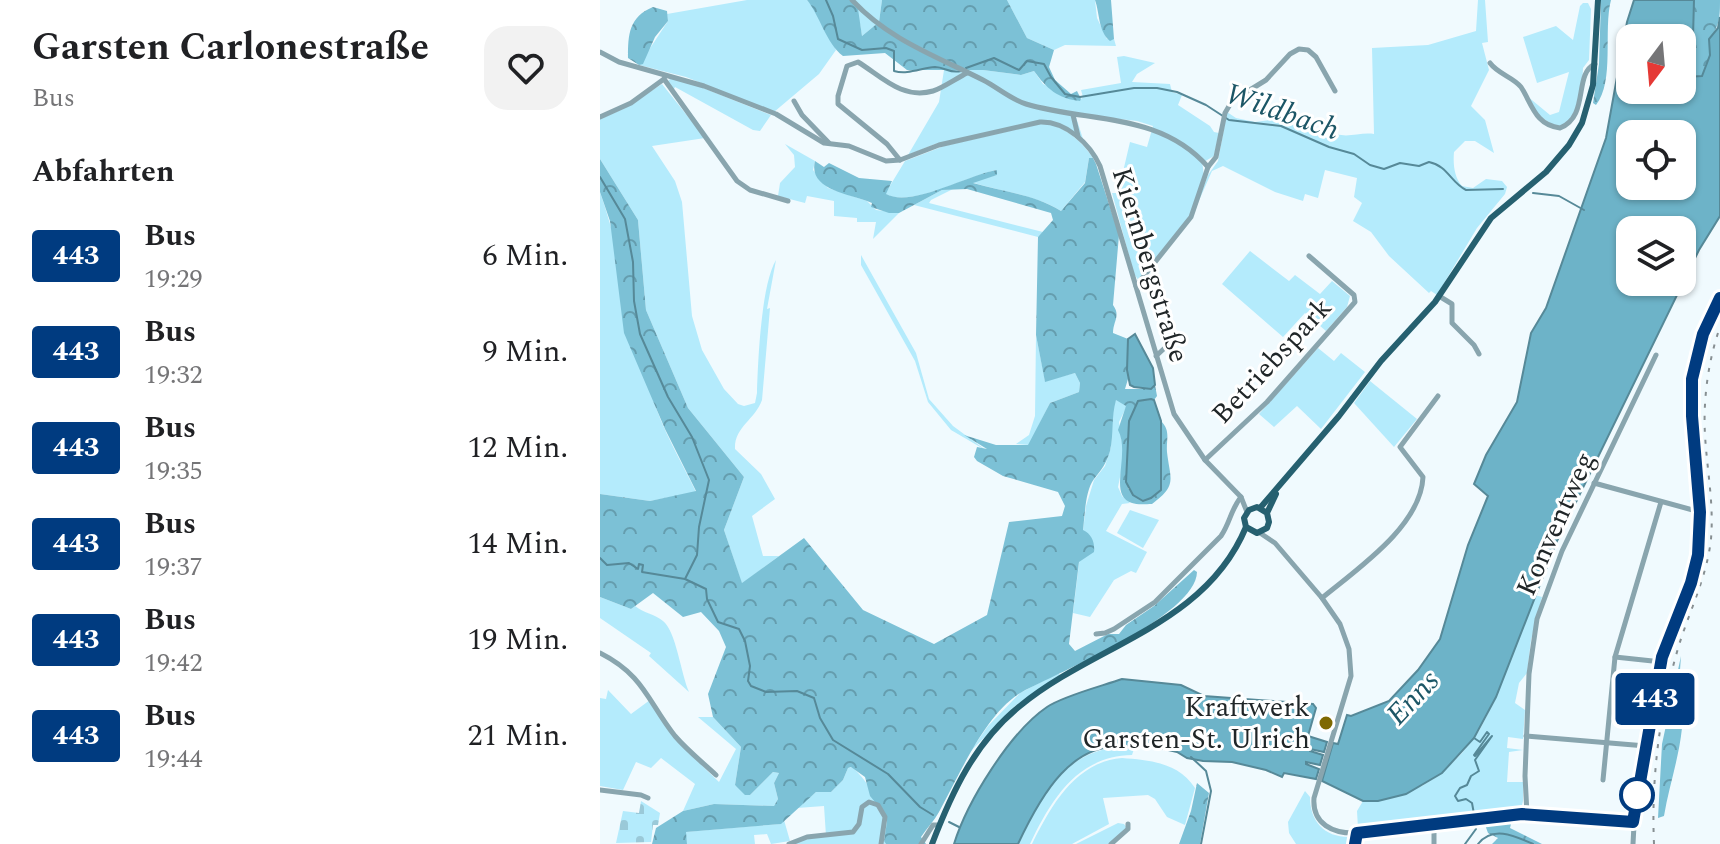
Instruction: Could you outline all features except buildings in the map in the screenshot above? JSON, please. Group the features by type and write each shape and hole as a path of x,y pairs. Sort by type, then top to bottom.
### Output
{"main road":[{"path":"1238,547 1246,527 1247,512 1257,508 1277,491 1381,361 1439,296 1491,218 1546,172 1569,145 1587,111 1596,64 1598,0"},
{"path":"932,844 951,796 972,759 1004,720 1050,685 1176,612 1207,585 1238,547 1269,525 1267,513 1277,491"},
{"path":"1257,508 1267,513"},
{"path":"1246,527 1256,532"}],"street":[{"path":"852,0 896,38 1019,101 1073,115 1142,125 1189,148 1208,167"},
{"path":"1136,286 1191,217 1208,167 1216,157 1225,113 1236,97 1266,80 1290,54 1299,49 1308,50 1316,57 1335,91"},
{"path":"600,52 619,62 664,77 687,80 763,108 830,144 849,146 886,161 900,160 939,145 1040,122 1059,125 1078,137"},
{"path":"900,160 897,153 870,128 838,104 847,66 858,62 889,85 910,91 932,92 967,73"},
{"path":"1490,63 1517,84 1537,116 1548,125 1560,128 1573,118 1583,92 1585,73 1596,64"},
{"path":"600,117 620,110 664,77"},
{"path":"664,77 737,181 756,192 788,201"},
{"path":"794,101 802,115 830,144"},
{"path":"1073,115 1078,137"},
{"name":"Kiernbergstraße","path":"1078,137 1100,164 1174,414 1205,460 1243,500 1257,508"},
{"name":"Betriebspark","path":"1205,460 1267,402 1355,302 1354,295 1309,256"},
{"path":"1439,296 1452,304 1452,323 1479,354"},
{"path":"1633,844 1633,822 1667,639 1695,568 1700,512 1692,379 1703,334 1720,298"},
{"path":"1156,356 1168,345"},
{"name":"Konventweg","path":"1527,814 1526,736 1530,661 1537,619 1554,568 1656,355"},
{"path":"1322,598 1393,537 1420,499 1423,477 1400,447 1438,396"},
{"path":"1594,483 1700,512"},
{"path":"1096,634 1108,632 1164,594 1221,536 1235,505 1243,500 1247,512"},
{"path":"1603,780 1615,657 1661,502"},
{"path":"1269,525 1275,543"},
{"path":"1256,532 1275,543 1322,598 1340,624 1347,642 1352,670 1314,795 1314,811 1326,827 1338,832 1357,833 1527,814 1633,822"},
{"path":"600,653 636,680 674,735 716,775"},
{"path":"1615,657 1662,662"},
{"path":"1526,736 1646,746"},
{"path":"600,790 648,798"},
{"path":"789,844 807,837 853,832 859,824 862,807 869,802 878,805 885,817 881,844"},
{"path":"1434,823 1434,844"},
{"path":"1111,844 1128,829 1128,824"},
{"path":"921,844 931,827 939,825"}],"green space":[{"path":"747,0 807,0 814,7 836,50 819,74 774,112 686,77 639,65 668,21 667,14"},
{"path":"807,0 850,0 858,9 862,36 879,22 882,0 1007,0 1027,38 1054,50 1049,67 1055,80 1071,94 1077,91 1081,99 1072,100 1059,95 1034,71 1021,75 983,70 907,70 885,53 843,56 832,44"},
{"path":"850,0 882,0 879,22 862,36 860,24"},
{"path":"1007,0 1095,0 1097,18 1107,39 1114,39 1116,46 1065,45 1054,50 1027,38"},
{"path":"1095,0 1111,0 1114,39 1110,41 1101,27"},
{"path":"1478,0 1485,0 1488,42 1482,43 1489,70 1471,106 1485,120 1494,153 1475,141 1465,141 1454,152 1455,170 1462,186 1473,188 1486,179 1502,181 1507,187 1505,194 1477,228 1437,295 1431,291 1429,293 1389,256 1371,232 1353,221 1362,203 1354,197 1357,178 1325,170 1318,198 1305,194 1303,201 1275,192 1223,166 1212,171 1194,212 1208,175 1218,161 1227,112 1236,118 1255,122 1286,118 1297,121 1332,141 1337,134 1374,134 1372,48 1428,45 1476,31"},
{"path":"1601,0 1611,0 1605,83 1596,105 1593,103 1599,64"},
{"path":"1694,0 1720,0 1719,16 1709,39 1710,55 1702,76 1696,76 1696,24 1693,24"},
{"path":"1583,3 1588,3 1591,9 1589,60 1583,68 1582,86 1574,113 1565,125 1556,127 1535,113 1527,96 1550,115 1559,112 1569,72 1537,83 1523,37 1556,26 1573,40"},
{"path":"653,7 667,11 668,21 655,37 643,64 639,65 628,58 630,34 639,16"},
{"path":"1117,57 1155,63 1137,74 1132,82 1170,84 1172,92 1182,95 1178,105 1219,133 1214,156 1202,163 1200,194 1193,210 1139,281 1134,274 1112,193 1116,193 1118,176 1122,176 1130,142 1147,147 1153,126 1137,121 1075,114 1083,139 1044,120 935,144 908,155 939,102 944,70 983,70 1021,75 1034,71 1043,84 1079,101 1083,97 1081,90 1121,83"},
{"path":"671,78 771,115 760,131 753,130 675,87 673,90 668,81"},
{"path":"662,84 705,138 652,146 675,181 682,202 692,316 702,350 724,389 744,406 755,403 764,305 776,260 767,309 770,308 762,400 741,429 735,449 761,474 775,499 752,516 763,556 779,556 742,584 724,530 744,477 688,408 646,310 638,220 600,159 600,119 623,109"},
{"path":"1044,123 1072,135 1093,158 1089,158 1085,182 1061,211 1028,197 971,182 997,175 997,170 910,197 885,194 905,161 944,146"},
{"path":"785,144 815,161 813,170 828,188 867,201 876,210 899,213 873,239 876,222 857,222 857,218 834,216 834,201 807,196 805,203 778,196 780,183 795,167 794,155"},
{"path":"1089,158 1093,158 1096,164 1119,235 1113,305 1117,316 1113,333 1128,339 1125,389 1150,389 1155,385 1157,396 1154,400 1138,401 1129,421 1128,489 1160,490 1161,421 1167,432 1170,481 1166,492 1152,504 1134,504 1125,499 1120,483 1122,451 1118,430 1126,406 1116,400 1110,451 1087,496 1083,530 1092,539 1094,552 1079,562 1069,644 1075,651 1108,634 1119,634 1194,570 1197,572 1191,589 1174,607 1150,624 1022,692 1009,702 985,730 939,812 921,837 926,844 886,844 885,814 870,796 865,777 851,767 831,792 816,792 781,824 686,832 687,844 652,844 656,828 683,811 714,804 774,806 778,799 774,783 779,773 773,772 750,795 745,795 735,785 741,747 713,717 708,694 726,647 719,631 701,612 683,617 653,593 631,609 600,597 600,494 650,501 696,491 665,429 624,333 610,221 600,192 600,159 638,220 646,310 688,408 744,477 724,530 742,583 804,538 863,610 934,644 987,615 1009,522 1062,516 1065,506 1058,492 1003,476 977,461 974,457 977,447 987,449 964,435 996,445 1028,445 1050,403 1079,392 1080,383 1075,373 1045,382 1036,335 1038,237 1053,220 1051,213 967,189 942,190 899,213 889,213 823,184 814,170 815,161 824,167 829,163 859,178 892,181 886,194 897,197 924,194 997,170 997,175 973,183 1029,197 1061,211 1085,183"},
{"path":"953,189 929,203 1043,232 1038,237 914,205 942,190"},
{"path":"600,192 652,396 666,433 696,492 650,501 600,494"},
{"path":"1250,251 1289,281 1295,275 1320,294 1332,281 1350,296 1347,307 1326,331 1305,313 1283,337 1222,284"},
{"path":"861,255 916,353 929,399 953,426 987,451 951,430 928,402 915,361 861,265"},
{"path":"1036,335 1045,381 1075,373 1080,383 1079,392 1050,403 1029,445 1016,444 1029,435 1035,416"},
{"path":"1318,348 1334,361 1341,353 1365,372 1321,429 1297,406 1274,427 1259,414"},
{"path":"1370,381 1417,419 1394,447 1354,403"},
{"path":"1116,399 1127,406 1119,422 1124,457 1118,487 1130,503 1122,504 1106,531 1147,552 1136,573 1131,571 1114,580 1090,617 1073,613 1086,506 1094,480 1105,466 1111,447 1112,412"},
{"path":"1130,510 1159,520 1143,548 1117,533"},
{"path":"1535,595 1542,597 1531,640 1527,673 1519,683 1515,703 1525,710 1523,739 1508,737 1507,748 1523,750 1509,752 1507,782 1523,782 1521,809 1492,815 1358,828 1357,811 1363,801 1422,786 1442,773 1479,731 1496,698"},
{"path":"600,597 631,609 635,606 668,626 689,692 649,656 651,653 600,618"},
{"path":"1681,656 1676,726 1682,728 1681,739 1664,816 1658,818 1662,744"},
{"path":"1058,673 1060,675 1015,706 969,753 988,726 1020,693"},
{"path":"608,690 631,714 650,700 682,744 719,782 736,749 698,717 713,717 741,747 735,785 750,795 773,772 779,773 774,783 778,799 774,806 714,804 683,811 695,784 661,758 651,768 636,762 623,790 600,786 600,698 606,699"},
{"path":"1120,747 1134,749 1132,755 1113,757 1081,772 1057,797 1030,844 1018,844 1035,810 1068,768 1100,750"},
{"path":"1122,758 1163,764 1188,780 1195,788 1185,825 1167,817 1155,799 1148,795 1103,798 1109,824 1072,844 1032,844 1066,788 1091,768"},
{"path":"852,767 883,808 887,821 886,844 793,844 826,836 824,806 797,808 816,792 831,792 843,780 848,768"},
{"path":"1197,783 1209,793 1200,844 1179,844 1191,811"},
{"path":"1305,791 1320,826 1332,834 1349,837 1353,844 1296,844 1289,833 1288,822"},
{"path":"641,801 660,813 658,825 653,825 651,842 616,843 623,811 639,813"},
{"path":"784,820 790,841 771,844 767,834 754,835 755,844 687,844 685,832 780,824"},
{"path":"1512,820 1510,828 1542,844 1492,844 1498,838 1488,833 1484,822"},
{"path":"1118,823 1127,828 1110,844 1076,844"}],"water":[{"path":"1634,0 1694,0 1693,24 1627,24"},
{"name":"Enns","path":"1720,17 1720,216 1696,256 1696,216 1616,216 1616,296 1677,296 1557,541 1496,697 1474,738 1442,773 1406,794 1378,801 1363,801 1322,781 1333,743 1338,744 1347,715 1389,701 1418,670 1440,639 1468,545 1488,496 1474,484 1486,455 1517,402 1531,333 1546,308 1606,138 1616,83 1616,104 1696,104 1696,76 1702,76 1710,55 1709,39 1718,28"},
{"path":"1135,334 1153,368 1155,385 1151,389 1130,385 1128,339"},
{"path":"1151,399 1161,421 1161,490 1143,501 1133,495 1126,482 1129,421 1138,401"},
{"path":"1122,679 1181,685 1204,696 1313,704 1316,708 1308,736 1327,742 1324,752 1310,749 1323,755 1320,765 1306,762 1319,769 1316,779 1284,773 1282,777 1232,762 1187,758 1177,752 1142,744 1134,749 1112,747 1093,751 1061,774 1036,808 1018,844 954,844 979,789 1005,750 1033,718 1063,699"}],"waterway":[{"name":"Wildbach","path":"826,0 838,39 862,50 886,48 894,51 894,71 909,72 935,67 961,71"},
{"name":"Wildbach","path":"966,68 994,58 1019,70 1027,61 1044,64 1065,94 1080,97 1134,88 1177,92 1229,120 1281,126 1329,147 1354,154 1370,165 1384,169 1400,163 1419,166 1429,162 1441,167 1466,190 1503,189"},
{"path":"600,177 625,219 640,334 668,397 692,437 709,480 699,527 697,555 685,579"},
{"name":"Wildbach","path":"1533,193 1559,196 1584,210"},
{"path":"600,558 607,565 629,563 638,569 639,564 643,565 642,572 685,579 706,589 707,599 718,622 739,629 745,641 751,686 766,692 797,691 814,698 820,718 833,740 888,774 920,807 933,815"},
{"path":"1474,738 1480,742 1487,732 1489,734 1475,756 1492,736 1475,760 1479,771 1455,796 1458,801 1466,799 1472,803 1474,814"},
{"path":"1191,757 1206,771 1211,791 1201,844"},
{"path":"949,822 959,827"},
{"path":"1465,844 1476,829 1475,823"},
{"path":"1478,844 1484,838 1497,834 1512,835 1533,844"}],"railway":[{"path":"1654,844 1654,793 1662,718 1672,669 1702,580 1711,539 1705,408 1709,367 1720,327"}],"bus line":[{"name":"443","path":"1355,844 1357,833 1514,815 1633,822 1662,657 1691,583 1698,555 1700,512 1692,379 1703,334 1720,298"}],"place":[{"name":"Kraftwerk Garsten-St. Ulrich","path":"1326,723"}]}
